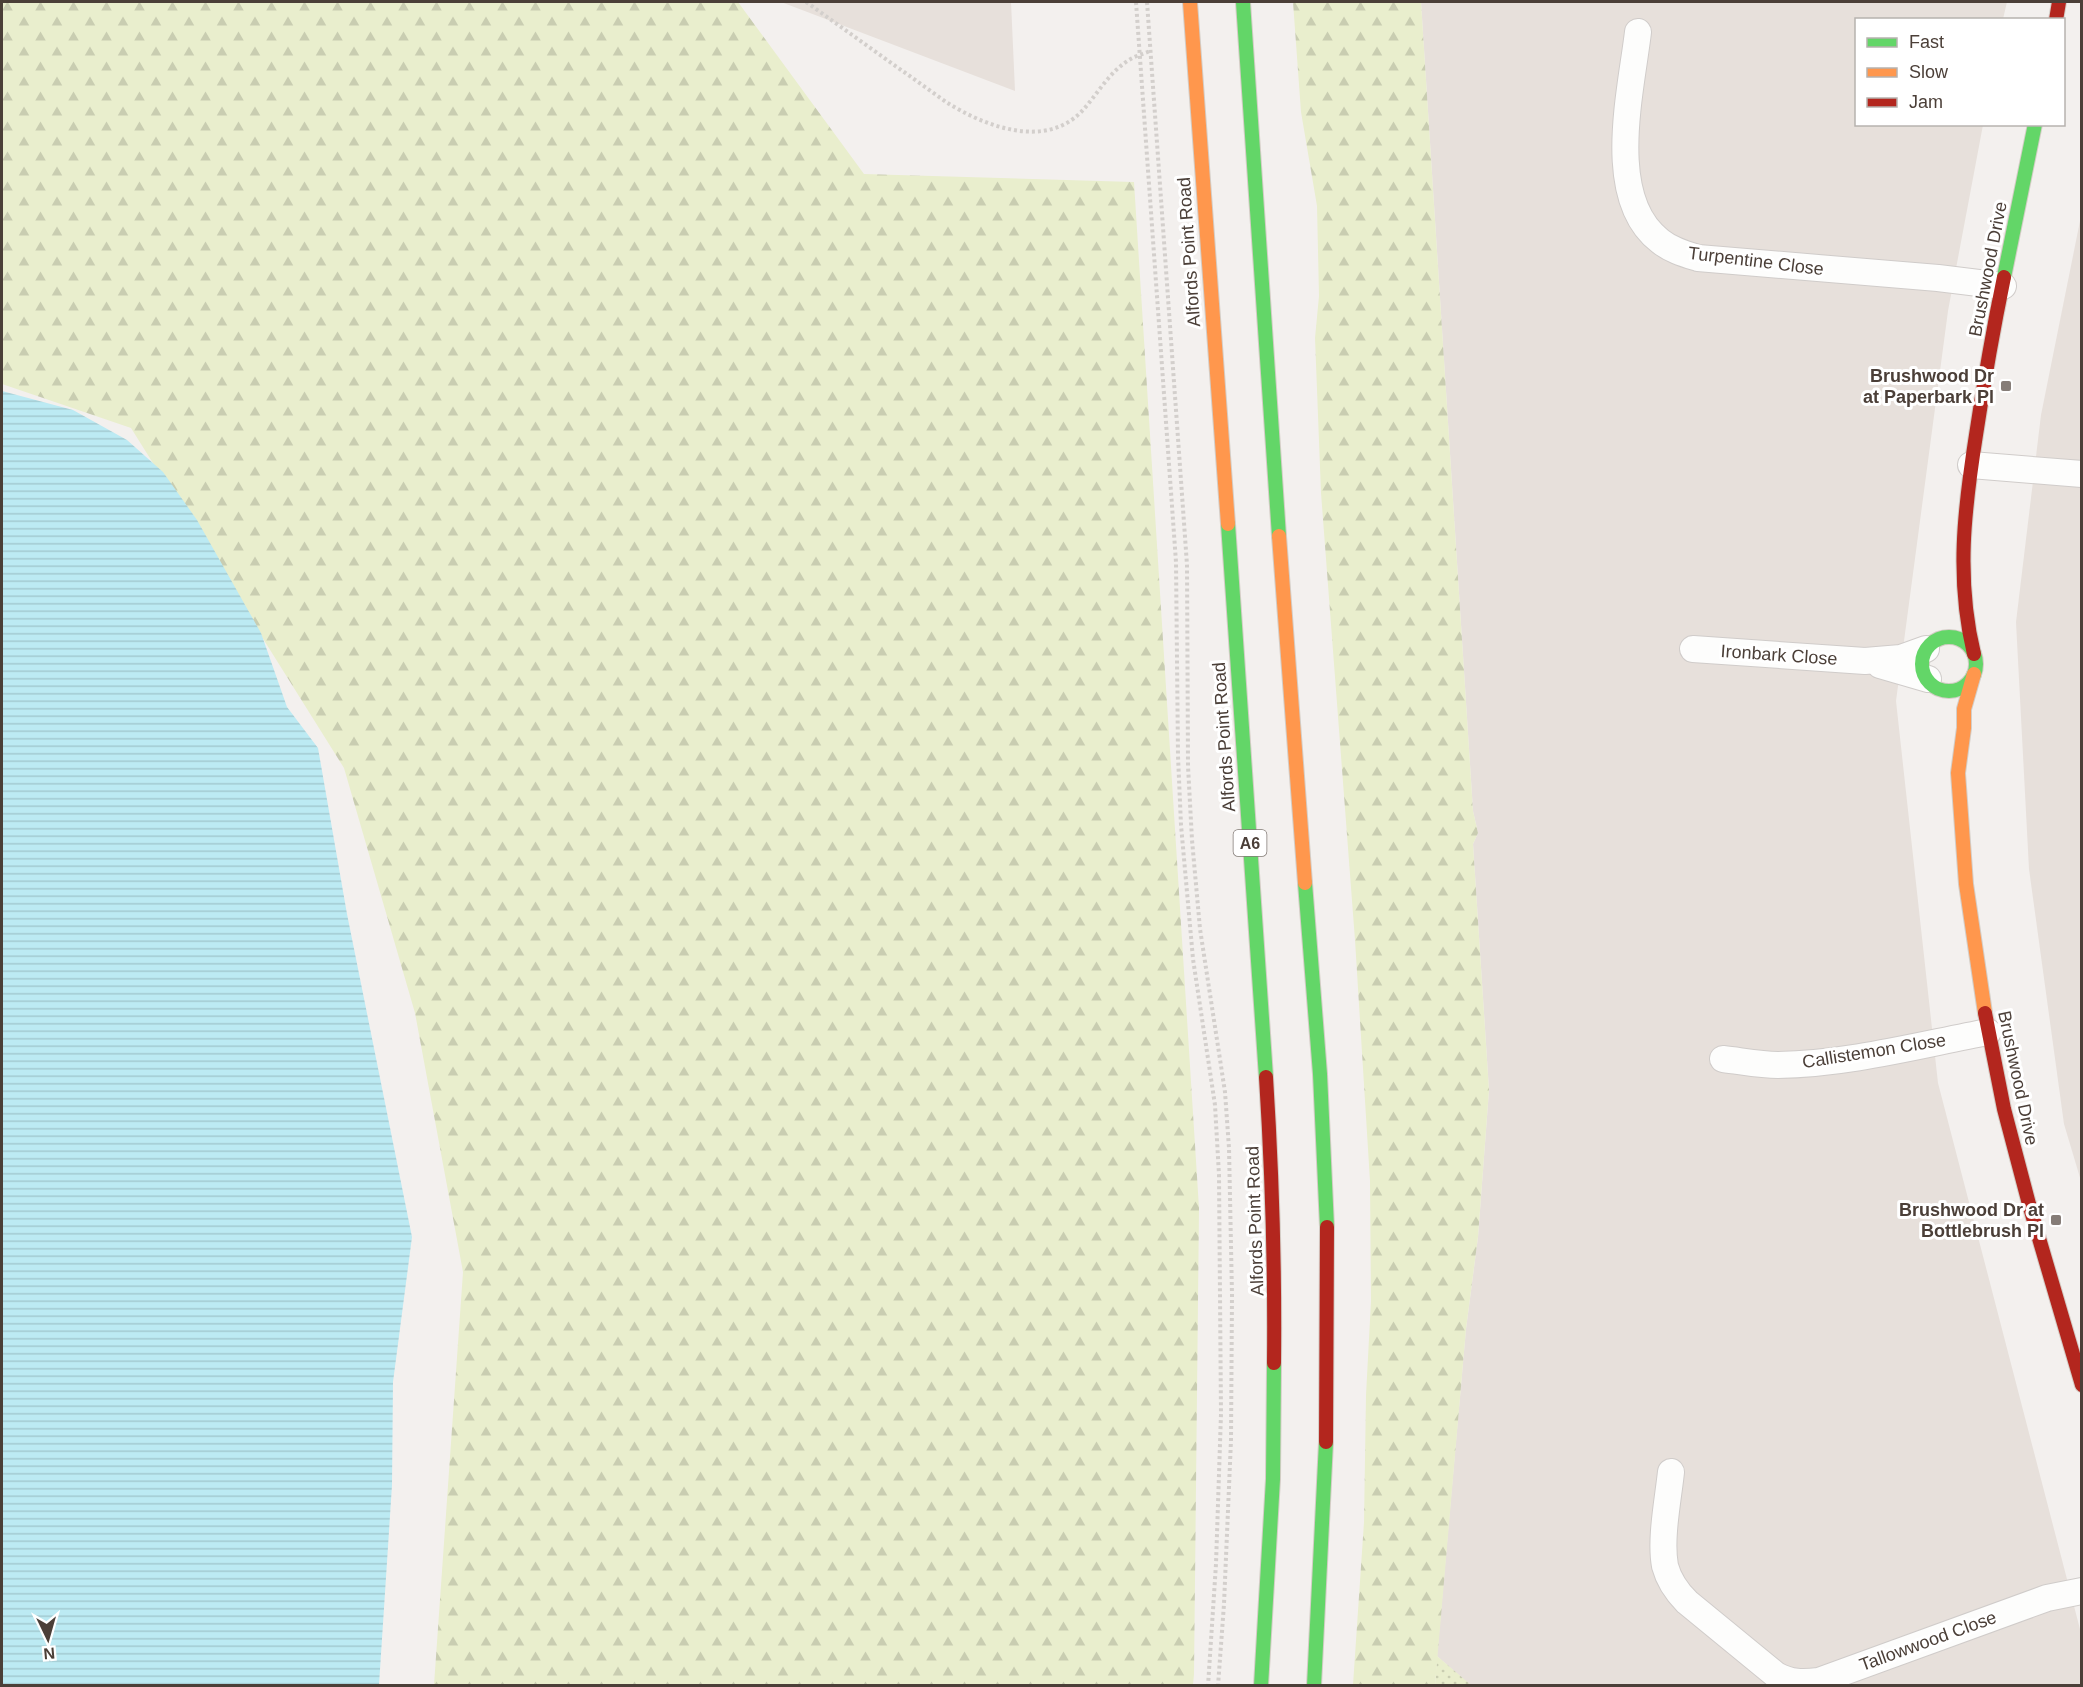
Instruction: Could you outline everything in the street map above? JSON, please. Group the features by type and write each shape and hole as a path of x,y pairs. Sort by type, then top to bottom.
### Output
{"main road":[{"name":"Alfords Point Road","path":"1190,2 1259,959 1271,1160 1275,1307 1273,1479 1261,1686"},
{"path":"1243,2 1325,1168 1328,1391 1320,1603 1314,1686"},
{"path":"2056,18 2059,2"},
{"name":"Brushwood Drive","path":"1974,654 1966,623 1961,563 1971,465 1984,379 2035,126"},
{"name":"Brushwood Drive","path":"1950,596 1961,563"},
{"path":"1931,645 1950,637 1960,639 1968,645 1974,654 1976,664 1974,674 1968,683 1960,689 1950,691 1932,687 1923,666 1931,645 1941,624"},
{"name":"Brushwood Drive","path":"1974,674 1964,709 1959,772 1966,884 1988,1032 2004,1109 2026,1194 2072,1313 2082,1385"},
{"name":"Brushwood Drive","path":"1949,742 1959,772"}],"street":[{"name":"Turpentine Close","path":"1638,32 1625,142 1625,164 1635,208 1646,226 1660,241 1698,258 1938,278 2003,286"},
{"path":"1971,465 2082,474"},
{"name":"Ironbark Close","path":"1693,649 1865,661 1901,658 1931,645"},
{"name":"Ironbark Close","path":"1865,661 1913,674 1932,687"},
{"name":"Callistemon Close","path":"1723,1059 1775,1065 1813,1063 1988,1032"},
{"name":"Tallowwood Close","path":"1671,1472 1664,1548 1665,1565 1669,1578 1687,1602 1776,1675 1789,1682 1819,1681 2047,1598 2082,1592"},
{"name":"Tallowwood Close","path":"2047,1598 2082,1577"}],"path":[{"path":"806,2 960,111 988,124 1031,132 1051,130 1067,124 1080,113 1114,72 1129,60 1150,51"},
{"path":"1136,2 1176,562 1181,825 1193,959 1214,1095 1219,1175 1221,1414 1208,1686"},
{"path":"1147,2 1187,565 1188,766 1192,840 1200,929 1225,1092 1229,1148 1232,1295 1231,1440 1218,1686"}],"shaded area":[{"path":"781,2 1011,2 1015,91"},
{"path":"1421,2 2007,2 2003,18 1855,18 1855,126 1983,126 1948,311 1896,701 1938,1083 2081,1633 2081,1685 1471,1686 1437,1656 1466,1329 1478,1237 1489,1090 1473,844 1478,833 1473,811"},
{"path":"2081,216 2081,1181 2064,1124 2029,869 2016,622 2041,415"}],"green space":[{"path":"2,2 738,2 864,174 1134,182 1199,1208 1193,1685 434,1685 463,1272 415,1013 344,768 131,428 2,384"},
{"path":"1293,2 1421,2 1473,811 1478,833 1473,844 1489,1090 1478,1237 1466,1329 1435,1685 1353,1685 1364,1522 1366,1395 1371,1301 1370,1181 1355,940 1321,493 1315,338 1319,296 1317,206 1301,112"},
{"path":"1437,1656 1471,1685 1435,1686"}],"water":[{"path":"2,391 73,410 127,440 163,472 197,520 261,633 287,707 318,748 347,914 412,1237 393,1382 392,1485 379,1685 2,1685"}],"traffic: fast":[{"path":"1243,2 1279,536"},
{"path":"2004,277 2035,126"},
{"path":"1228,524 1266,1077"},
{"path":"1949,637 1959,639 1968,645 1974,654 1976,664 1974,674 1968,683 1959,689 1949,691 1939,689 1930,683 1924,674 1922,664 1924,654 1930,645 1939,639 1949,637"},
{"path":"1305,883 1320,1074 1327,1227"},
{"path":"1261,1686 1273,1479 1274,1363"},
{"path":"1314,1686 1326,1442"}],"traffic: slow":[{"path":"1190,2 1228,524"},
{"path":"1279,536 1305,883"},
{"path":"1974,674 1964,709 1958,773 1966,884 1985,1013"}],"traffic: jam":[{"path":"2056,18 2059,2"},
{"path":"1974,654 1965,599 1965,518 1982,395 2004,277"},
{"path":"1985,1013 2004,1109 2082,1385"},
{"path":"1266,1077 1273,1220 1274,1363"},
{"path":"1326,1442 1327,1227"}],"place":[{"name":"Brushwood Dr at Paperbark Pl","path":"2006,386"},
{"name":"Brushwood Dr at Bottlebrush Pl","path":"2056,1220"}]}
